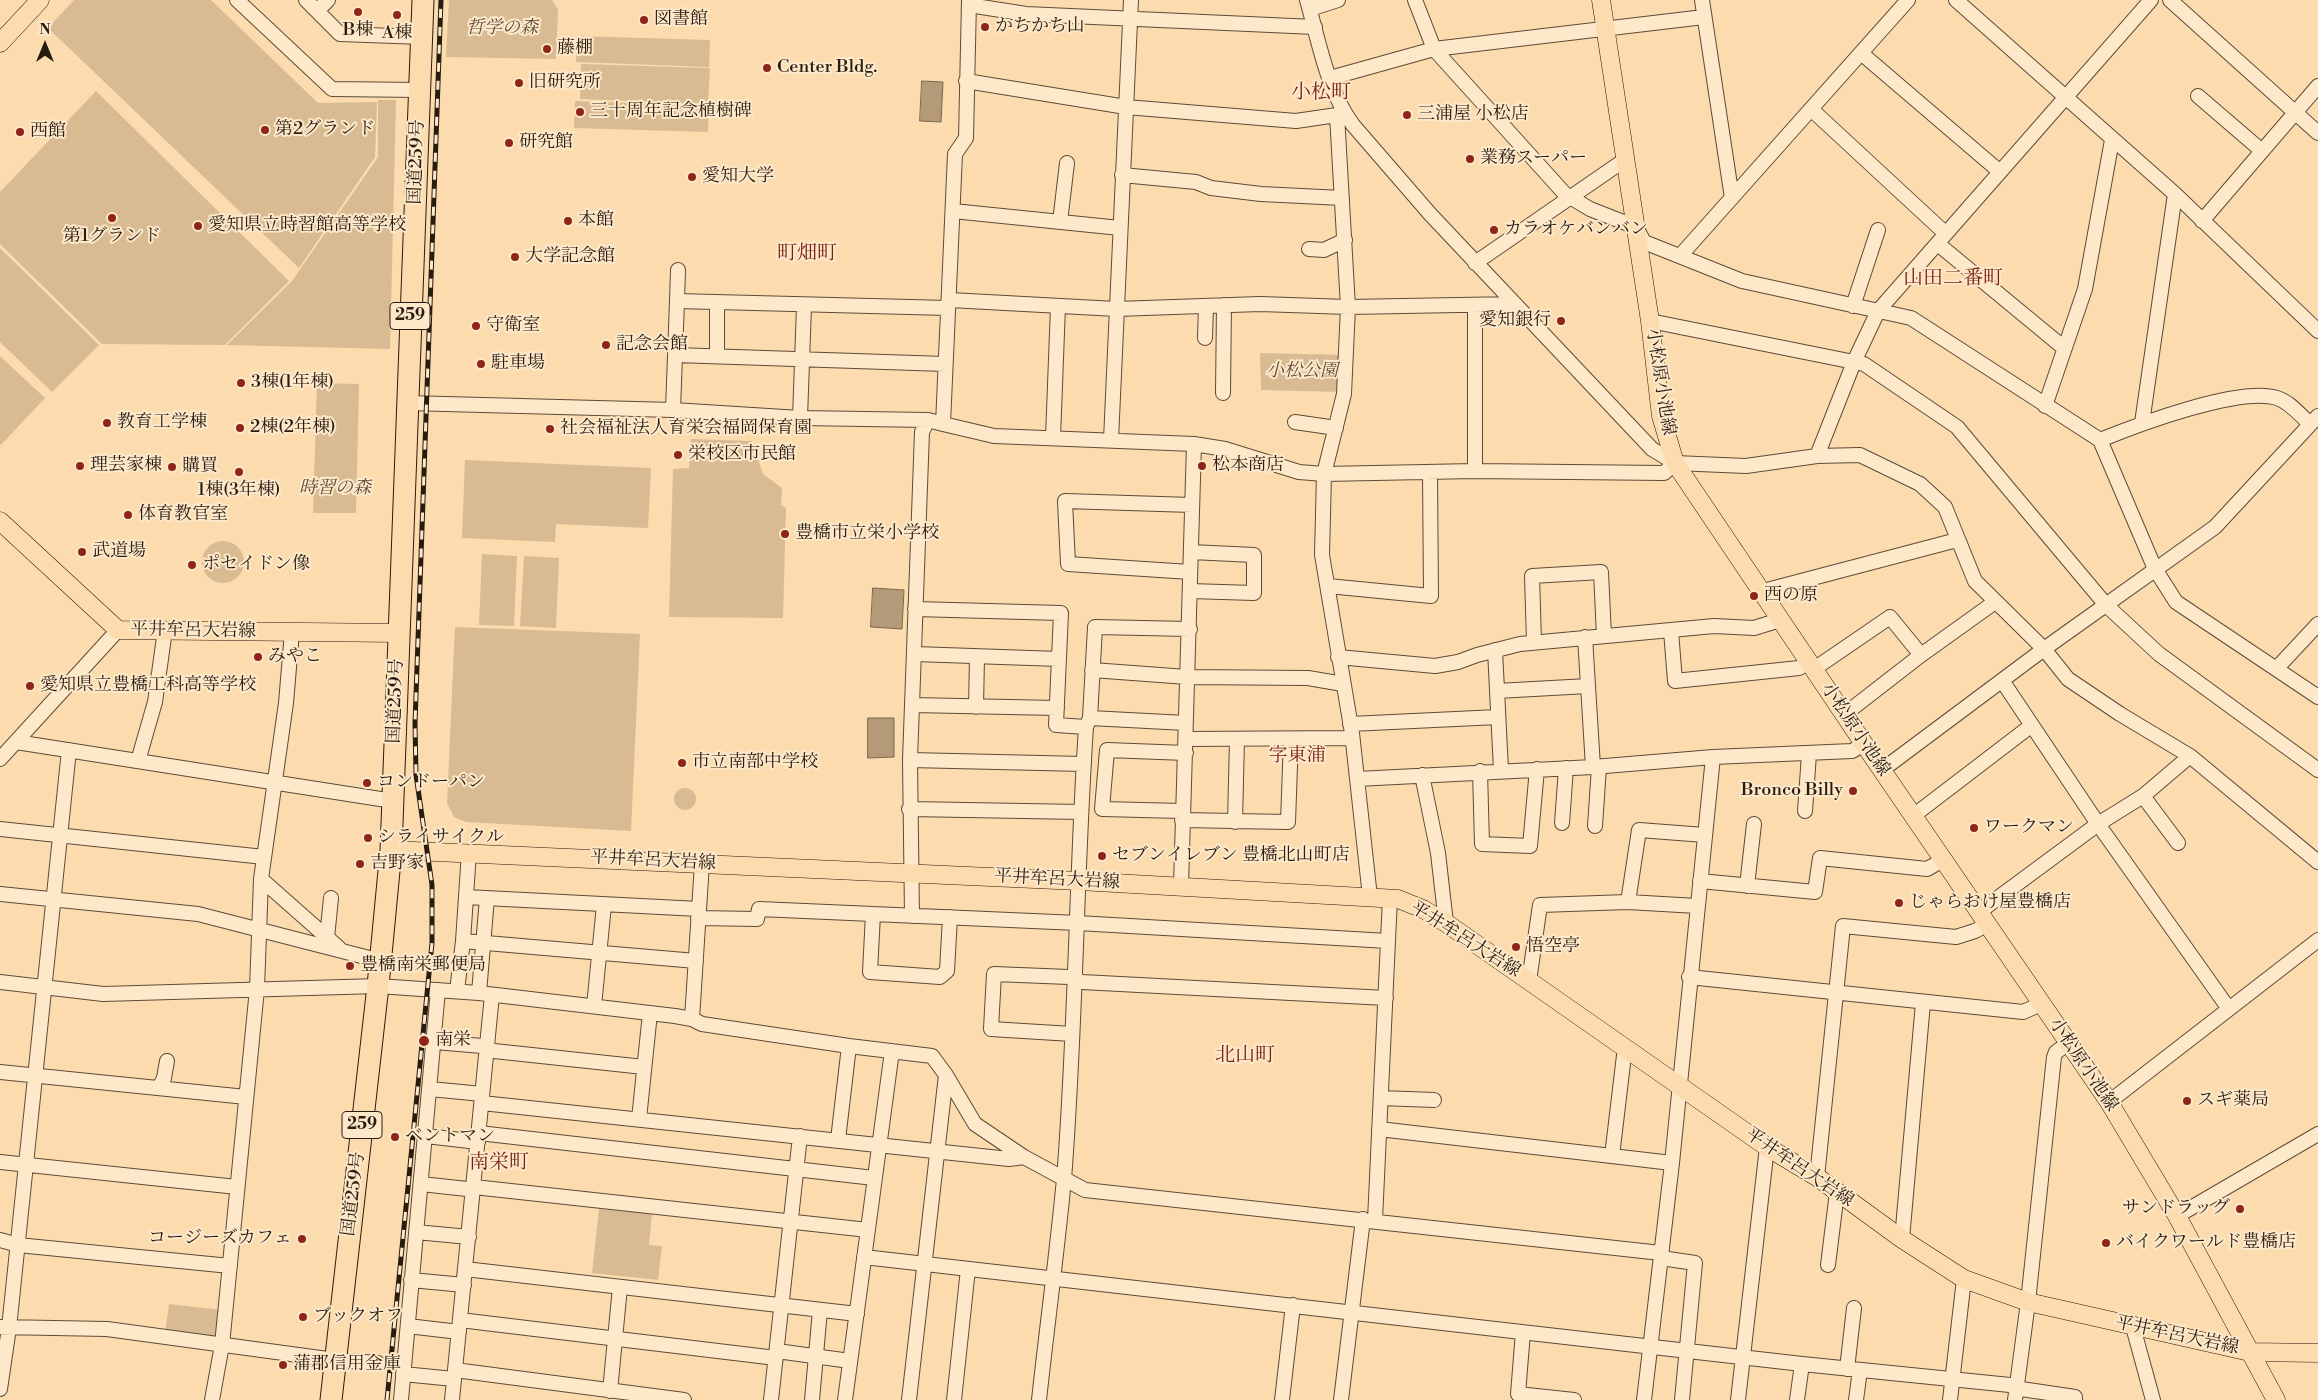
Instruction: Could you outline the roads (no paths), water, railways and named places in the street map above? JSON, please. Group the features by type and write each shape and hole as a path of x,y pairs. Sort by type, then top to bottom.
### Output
{"highway":[{"name":"国道259号","path":"331,1400 378,986 391,850 423,0"}],"main road":[{"path":"0,43 40,0"},
{"name":"小松原小池線","path":"1601,0 1650,321 1661,416 1675,462 1763,591 1780,620 1846,714 1864,744 2109,1102 2176,1216 2276,1400"},
{"name":"平井牟呂大岩線","path":"0,522 118,630 398,633"},
{"name":"平井牟呂大岩線","path":"391,850 469,852 1181,886 1390,898 1410,903 1446,923 1767,1147 1817,1178 1902,1239 1964,1278 2028,1302 2250,1352 2318,1353"}],"street":[{"path":"237,0 332,89 420,90"},
{"path":"306,0 340,34 422,37"},
{"path":"317,11 328,0"},
{"path":"1111,440 1131,0"},
{"path":"1338,0 1308,4 1340,113 1342,198 1348,307 1344,394 1324,474 1322,555 1358,779 1370,897"},
{"path":"1415,0 1434,49 1565,194 1590,209 1636,226 1644,242 1742,281 1911,318 2100,440 2155,569 2176,602 2318,697"},
{"path":"1702,0 1732,198"},
{"path":"1680,256 1908,0"},
{"path":"1956,0 2175,194 2318,331"},
{"path":"1817,456 1854,362 1878,311 1999,171 2152,0"},
{"path":"2170,0 2318,133"},
{"path":"943,424 955,154 966,138 969,3 1026,14 1315,27"},
{"path":"1330,78 1434,49 1704,17"},
{"path":"1861,53 1999,171"},
{"path":"966,81 1126,107 1296,121 1340,113"},
{"path":"2202,221 2318,86"},
{"path":"2198,96 2262,151"},
{"path":"1811,109 1942,239 2064,348"},
{"path":"1340,113 1475,263 1652,449 1675,462 1746,466 1817,456 1860,455 1920,484 1945,507 1975,581 2044,649 2068,680 2190,756 2318,862"},
{"path":"2045,406 2085,289 2112,140"},
{"path":"1475,263 1626,159"},
{"path":"1060,222 1067,164"},
{"path":"1122,175 1196,182 1211,188 1261,194 1342,198"},
{"path":"2142,423 2175,194"},
{"path":"953,211 1120,228"},
{"path":"1853,306 1878,230"},
{"path":"1309,249 1324,250 1345,240"},
{"path":"673,410 678,270"},
{"path":"677,302 804,306 949,304 1116,309 1260,304 1348,307 1514,304"},
{"path":"718,303 718,355"},
{"path":"1223,393 1224,305"},
{"path":"1475,305 1475,471"},
{"path":"800,418 804,359 804,306"},
{"path":"1053,438 1058,306"},
{"path":"1205,338 1206,306"},
{"path":"1650,321 1864,364 1957,427 2106,605 2159,654 2318,770"},
{"path":"675,355 945,364"},
{"path":"1882,770 2003,682 2044,649 2215,527 2314,420 2277,398 2258,395 2236,397 2142,423 2100,440"},
{"path":"407,402 673,410 800,418 928,420 994,436 1194,444 1225,449 1299,472 1324,474 1475,471 1664,473 1675,462"},
{"path":"912,916 913,874 909,809 910,760 922,432 928,420"},
{"path":"1294,422 1336,428"},
{"path":"1181,886 1194,444"},
{"path":"1328,586 1431,596 1430,472"},
{"path":"1190,572 1068,564 1065,501 1192,505"},
{"path":"1763,591 1957,540"},
{"path":"1190,591 1254,593 1254,555 1191,552"},
{"path":"1534,642 1532,576 1601,572 1604,636"},
{"path":"1846,714 1921,655 1995,602"},
{"path":"915,609 1061,613 1056,725 1088,722 1186,723"},
{"path":"1670,631 1675,681 1799,668 1811,665 1890,617 1921,655"},
{"path":"1338,657 1435,666 1458,662 1495,650 1534,642 1714,626 1754,628 1780,620"},
{"path":"2276,669 2318,624"},
{"path":"1039,1400 1064,1179 1078,923 1080,812 1094,627 1190,629"},
{"path":"0,759 118,630"},
{"path":"138,761 155,702 165,630"},
{"path":"212,1400 222,1345 258,989 261,879 286,703 292,632"},
{"path":"1585,637 1596,767 1595,826"},
{"path":"1495,650 1502,770"},
{"path":"915,654 1060,659"},
{"path":"976,707 977,657"},
{"path":"1092,670 1187,677 1308,678 1343,684"},
{"path":"2003,682 2098,824 2229,1008"},
{"path":"1497,691 1588,686"},
{"path":"912,705 1057,708"},
{"path":"1350,724 1498,717"},
{"path":"1913,816 2032,725"},
{"path":"1291,740 1288,822 1234,822 1102,809 1107,750 1186,746 1237,739 1352,738"},
{"path":"1234,822 1237,739"},
{"path":"16,742 393,801"},
{"path":"1358,779 1480,771 1596,767 1713,757 1809,754 1852,751 1864,744"},
{"path":"0,1389 5,1328 18,1245 27,1165 69,750"},
{"path":"1805,811 1809,754"},
{"path":"1817,1178 1843,926 1956,937 1975,931 1984,918 2098,824 2143,796 2190,756"},
{"path":"1644,1400 1672,1163 1689,978 1713,757"},
{"path":"910,760 1084,764"},
{"path":"1562,823 1566,768"},
{"path":"1480,771 1482,844 1530,846 1536,769"},
{"path":"1422,775 1438,853 1446,923"},
{"path":"2143,796 2178,843"},
{"path":"909,809 1080,812"},
{"path":"1747,886 1754,824"},
{"path":"0,829 264,857"},
{"path":"1628,902 1639,830 1705,835"},
{"path":"457,991 463,941 469,852"},
{"path":"1700,881 1815,892 1820,858 1928,869 1943,860"},
{"path":"692,1019 702,863"},
{"path":"261,879 341,951"},
{"path":"0,894 198,914 380,961"},
{"path":"466,897 604,905 757,919 759,909 1078,923 1388,941"},
{"path":"327,938 332,898"},
{"path":"452,1400 487,1048 483,943 486,898"},
{"path":"1341,1400 1351,1312 1369,1220 1379,1129 1390,898"},
{"path":"1529,980 1540,905 1628,902 1697,906"},
{"path":"594,1006 604,905"},
{"path":"872,914 870,972 940,977 947,971 950,917"},
{"path":"2109,1102 2318,940"},
{"path":"463,941 599,954 696,960"},
{"path":"1072,1034 991,1029 994,974 1069,977 1082,982 1386,998"},
{"path":"1689,978 2023,1012 2041,1004"},
{"path":"0,982 104,994 378,986 457,991 650,1013 692,1019 702,1024 849,1046 932,1056 946,1075 975,1124 1024,1156 1085,1190 1369,1220 1661,1256 1695,1263 1682,1400"},
{"path":"400,1400 426,1136 438,990"},
{"path":"1902,1239 1923,1003"},
{"path":"639,1118 650,1013"},
{"path":"434,1042 487,1048 494,1051 644,1068"},
{"path":"2015,1394 2028,1302 2054,1057 2056,1052 2069,1043"},
{"path":"838,1140 849,1046"},
{"path":"1612,1156 1625,1047"},
{"path":"845,1400 892,1051"},
{"path":"159,1088 164,1078 167,1061"},
{"path":"0,1072 246,1097"},
{"path":"909,1400 946,1075"},
{"path":"430,1089 482,1098 639,1118 1009,1159 1024,1156"},
{"path":"1381,1098 1434,1100"},
{"path":"1379,1129 1672,1163"},
{"path":"2176,1216 2318,1134"},
{"path":"426,1136 479,1137 797,1168 874,1178"},
{"path":"771,1400 800,1136"},
{"path":"1738,1400 1767,1147"},
{"path":"0,1162 237,1187"},
{"path":"421,1184 467,1189 474,1187 868,1230"},
{"path":"1828,1266 1837,1192"},
{"path":"416,1232 469,1236"},
{"path":"0,1240 18,1245 230,1266"},
{"path":"864,1256 1853,1370 2010,1385 2015,1394"},
{"path":"466,1269 857,1314"},
{"path":"954,1400 968,1269"},
{"path":"1950,1400 1964,1278"},
{"path":"411,1280 464,1285"},
{"path":"610,1391 620,1287"},
{"path":"1282,1400 1293,1306"},
{"path":"1854,1308 1853,1370 1856,1400"},
{"path":"812,1400 820,1310"},
{"path":"408,1326 459,1326 616,1338 776,1355 817,1356 850,1361"},
{"path":"2133,1327 2153,1400"},
{"path":"5,1328 107,1328 335,1360 378,1363"},
{"path":"1523,1332 1518,1394 1574,1400"},
{"path":"1798,1400 1802,1364"},
{"path":"403,1374 455,1375 684,1400"},
{"path":"2015,1394 2075,1397 2075,1400"}],"railway":[{"path":"387,1400 432,943 432,885 416,775 415,723 441,0"}],"place":[{"name":"B棟","path":"358,12"},
{"name":"A棟","path":"397,15"},
{"name":"図書館","path":"644,20"},
{"name":"かちかち山","path":"985,27"},
{"name":"藤棚","path":"547,49"},
{"name":"Center Bldg.","path":"767,68"},
{"name":"旧研究所","path":"519,83"},
{"name":"三十周年記念植樹碑","path":"580,112"},
{"name":"三浦屋 小松店","path":"1407,115"},
{"name":"第2グランド","path":"265,130"},
{"name":"西館","path":"20,132"},
{"name":"研究館","path":"509,143"},
{"name":"業務スーパー","path":"1470,159"},
{"name":"愛知大学","path":"692,177"},
{"name":"第1グランド","path":"112,218"},
{"name":"本館","path":"568,221"},
{"name":"愛知県立時習館高等学校","path":"198,226"},
{"name":"カラオケバンバン","path":"1494,230"},
{"name":"大学記念館","path":"515,257"},
{"name":"愛知銀行","path":"1561,321"},
{"name":"守衛室","path":"476,326"},
{"name":"記念会館","path":"606,345"},
{"name":"駐車場","path":"481,364"},
{"name":"3棟(1年棟)","path":"241,383"},
{"name":"教育工学棟","path":"107,423"},
{"name":"2棟(2年棟)","path":"240,428"},
{"name":"社会福祉法人育栄会福岡保育園","path":"550,429"},
{"name":"栄校区市民館","path":"678,455"},
{"name":"理芸家棟","path":"80,466"},
{"name":"松本商店","path":"1202,466"},
{"name":"購買","path":"172,467"},
{"name":"1棟(3年棟)","path":"239,472"},
{"name":"体育教官室","path":"128,515"},
{"name":"豊橋市立栄小学校","path":"785,534"},
{"name":"武道場","path":"82,552"},
{"name":"ポセイドン像","path":"192,565"},
{"name":"西の原","path":"1754,596"},
{"name":"みやこ","path":"258,657"},
{"name":"愛知県立豊橋工科高等学校","path":"30,686"},
{"name":"市立南部中学校","path":"682,763"},
{"name":"コンドーパン","path":"367,783"},
{"name":"Bronco Billy","path":"1853,791"},
{"name":"ワークマン","path":"1974,828"},
{"name":"シライサイクル","path":"368,838"},
{"name":"セブンイレブン 豊橋北山町店","path":"1102,856"},
{"name":"吉野家","path":"360,864"},
{"name":"じゃらおけ屋豊橋店","path":"1899,903"},
{"name":"悟空亭","path":"1516,947"},
{"name":"豊橋南栄郵便局","path":"350,966"},
{"name":"南栄","path":"424,1041"},
{"name":"スギ薬局","path":"2187,1101"},
{"name":"ベントマン","path":"395,1137"},
{"name":"サンドラッグ","path":"2240,1209"},
{"name":"コージーズカフェ","path":"302,1239"},
{"name":"バイクワールド豊橋店","path":"2106,1243"},
{"name":"ブックオフ","path":"303,1317"},
{"name":"蒲郡信用金庫","path":"283,1365"}],"district":[{"name":"小松町","path":"1321,93"},
{"name":"町畑町","path":"807,254"},
{"name":"山田二番町","path":"1953,279"},
{"name":"字東浦","path":"1297,756"},
{"name":"北山町","path":"1245,1056"},
{"name":"南栄町","path":"499,1163"}],"park label":[{"name":"哲学の森","path":"502,29"},
{"name":"小松公園","path":"1302,372"},
{"name":"時習の森","path":"335,489"}]}
